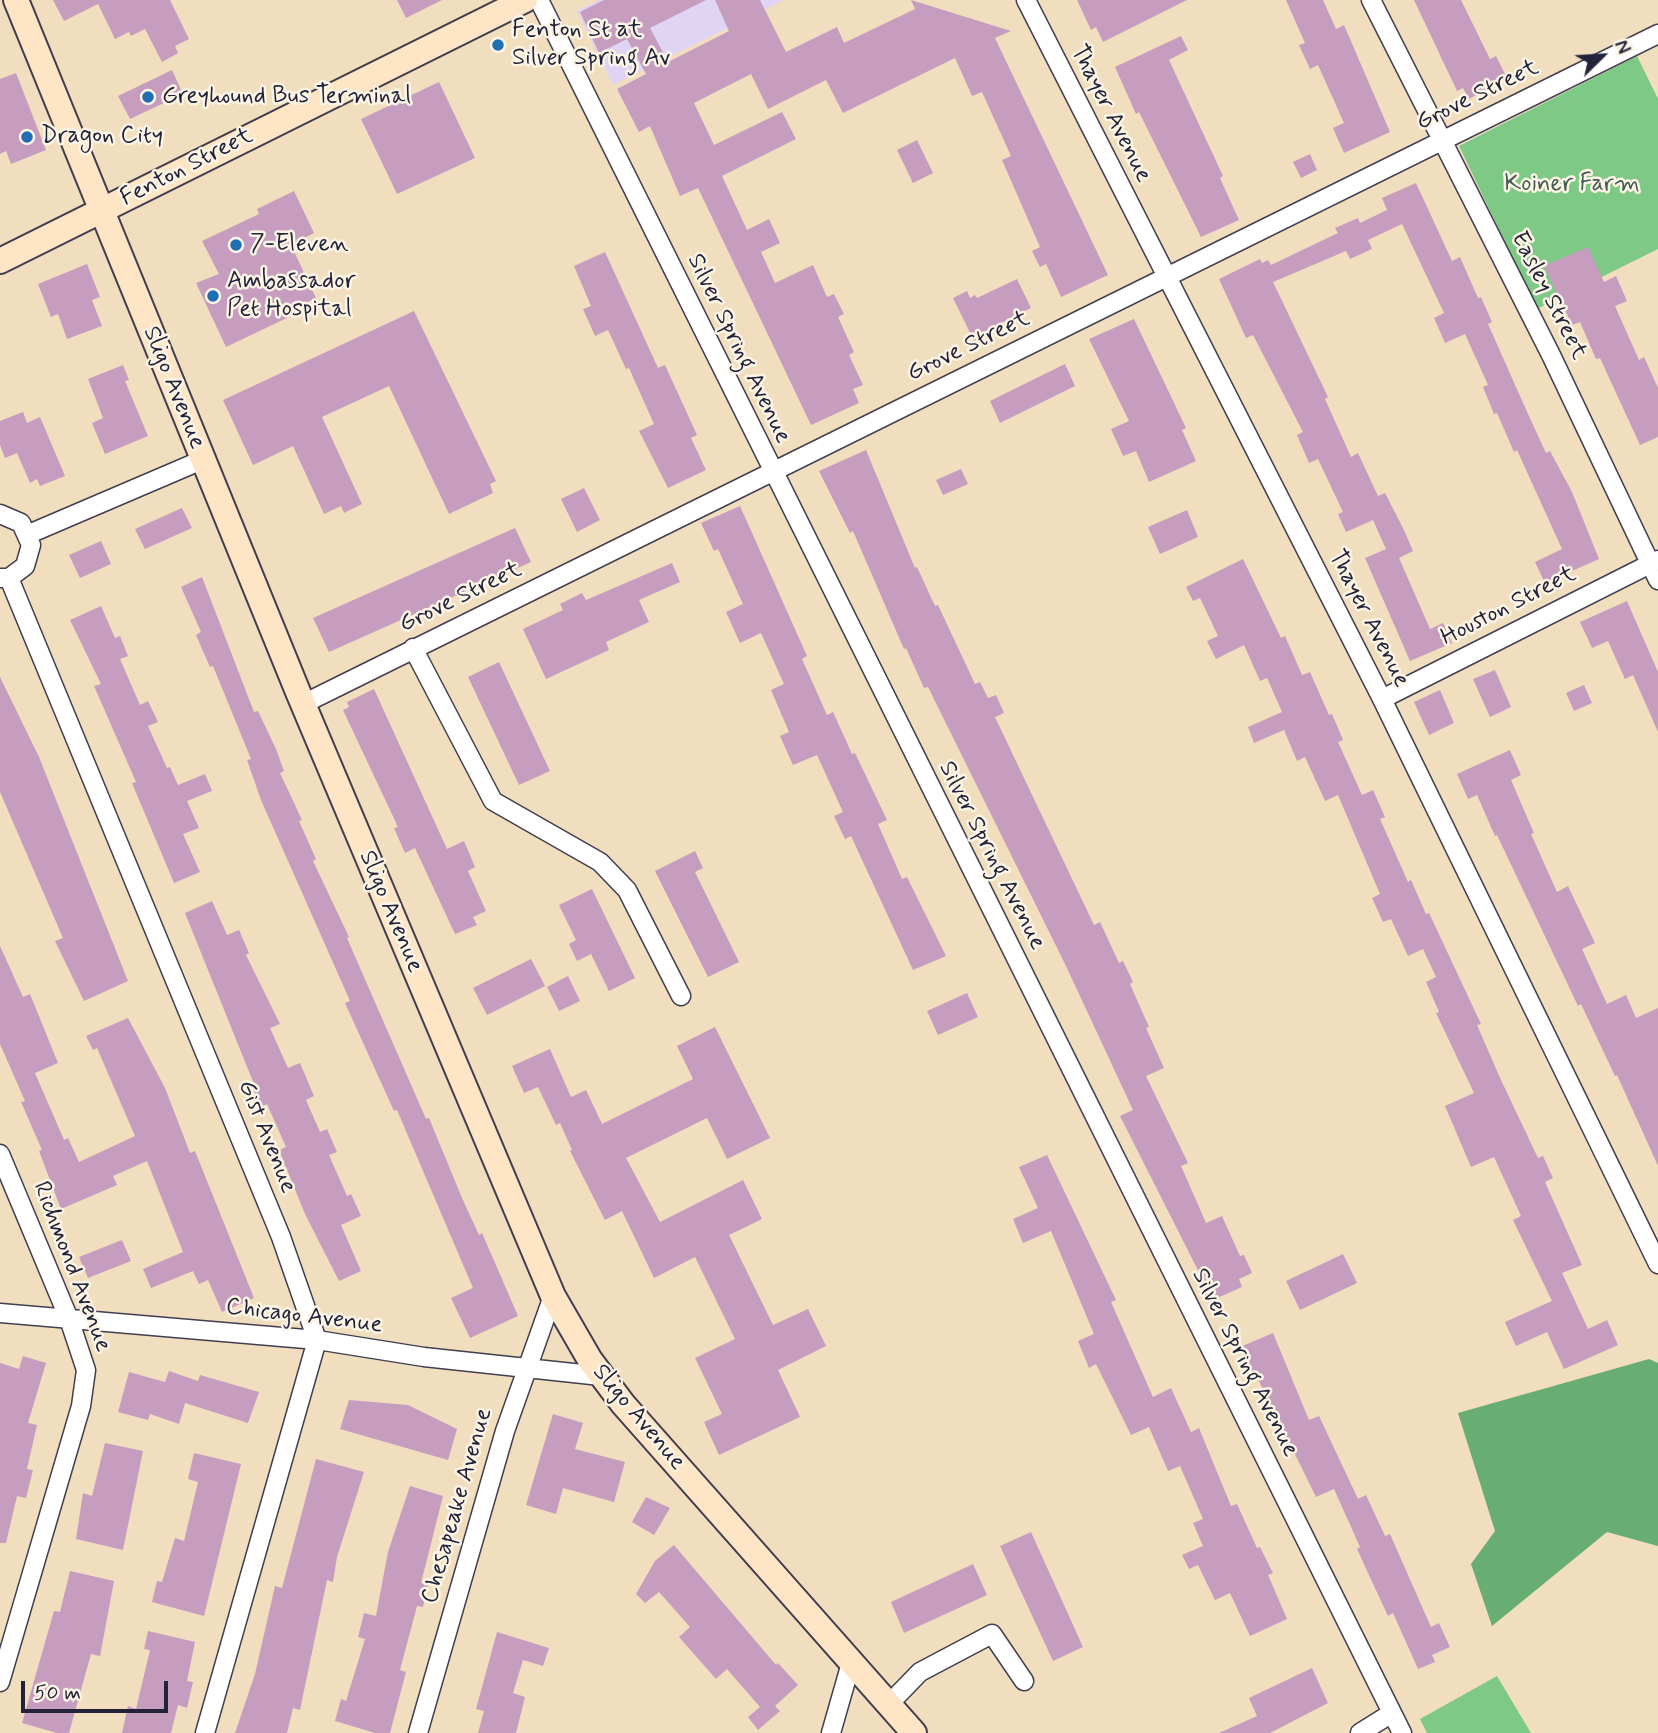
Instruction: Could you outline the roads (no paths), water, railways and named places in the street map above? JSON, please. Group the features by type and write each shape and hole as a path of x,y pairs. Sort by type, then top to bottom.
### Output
{"street":[{"name":"Sligo Avenue","path":"16,0 303,704 553,1296 601,1376 623,1404 915,1733"},
{"name":"Fenton Street","path":"0,261 525,0"},
{"name":"Silver Spring Avenue","path":"539,0 1402,1733"},
{"name":"Thayer Avenue","path":"1026,0 1382,699 1658,1264"},
{"name":"Easley Street","path":"1371,0 1551,355 1655,568"},
{"name":"Grove Street","path":"303,704 1658,34"},
{"path":"29,534 202,460"},
{"path":"0,514 17,519 29,534 30,555 19,571 4,578"},
{"name":"Houston Street","path":"1382,699 1655,568"},
{"name":"Gist Avenue","path":"4,578 281,1237 317,1340"},
{"path":"413,648 493,801 600,862 627,890 681,996"},
{"name":"Richmond Avenue","path":"0,1154 69,1319 86,1370 81,1406 0,1682"},
{"name":"Chesapeake Avenue","path":"418,1733 505,1431 553,1296"},
{"name":"Chicago Avenue","path":"0,1314 317,1340 424,1357 601,1376"},
{"path":"205,1733 317,1340"},
{"path":"889,1704 920,1672 992,1634 1024,1681"},
{"path":"831,1733 851,1663"},
{"path":"1360,1733 1392,1713"}],"place":[{"name":"Fenton St at Silver Spring Av","path":"498,45"},
{"name":"Greyhound Bus Terminal","path":"148,97"},
{"name":"Dragon City","path":"27,137"},
{"name":"7-Eleven","path":"236,245"},
{"name":"Ambassador Pet Hospital","path":"213,296"}],"park label":[{"name":"Koiner Farm","path":"1572,185"}]}
